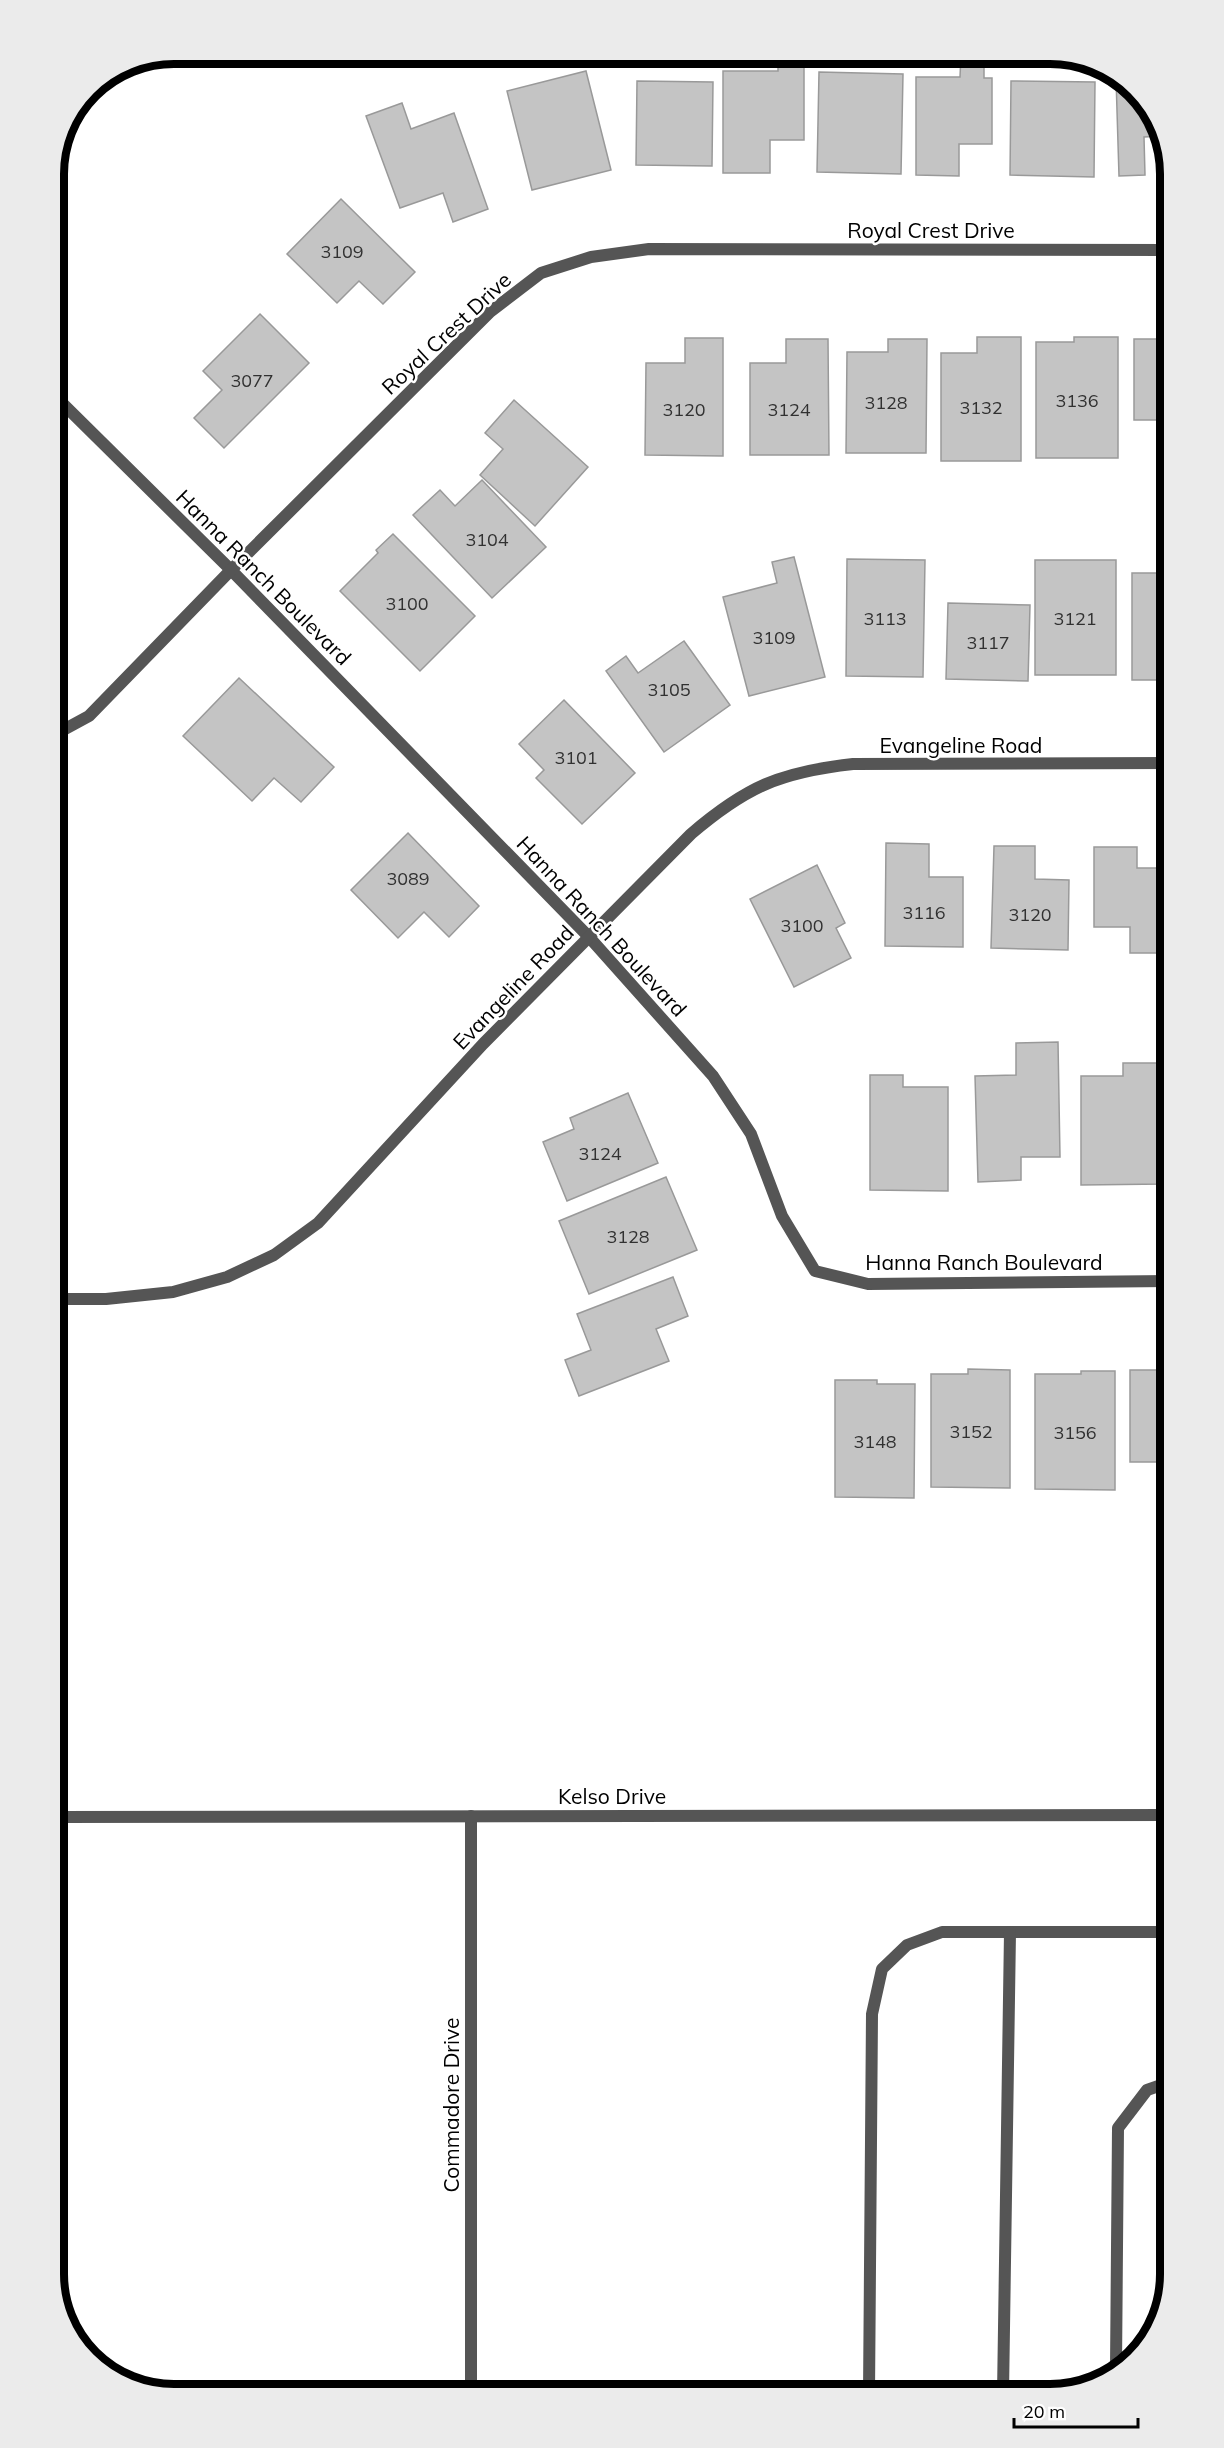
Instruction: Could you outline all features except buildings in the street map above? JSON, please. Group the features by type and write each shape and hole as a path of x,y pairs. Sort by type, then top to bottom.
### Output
{"street":[{"name":"Royal Crest Drive","path":"65,729 89,716 231,570 490,312 540,273 591,257 649,249 1160,250"},
{"name":"Hanna Ranch Boulevard","path":"65,406 231,570 590,937 713,1076 751,1134 782,1216 815,1271 868,1284 1160,1281"},
{"name":"Evangeline Road","path":"64,1299 106,1299 172,1292 227,1277 274,1255 318,1223 483,1044 691,834 723,807 752,789 784,776 818,768 853,765 1160,763"},
{"name":"Kelso Drive","path":"64,1817 1160,1815"},
{"name":"Commadore Drive","path":"471,1816 471,2383"},
{"path":"869,2384 872,2014 882,1970 907,1945 942,1932 1160,1932"},
{"path":"1004,2384 1010,1932"},
{"path":"1116,2362 1118,2128 1147,2090 1160,2085"}]}
